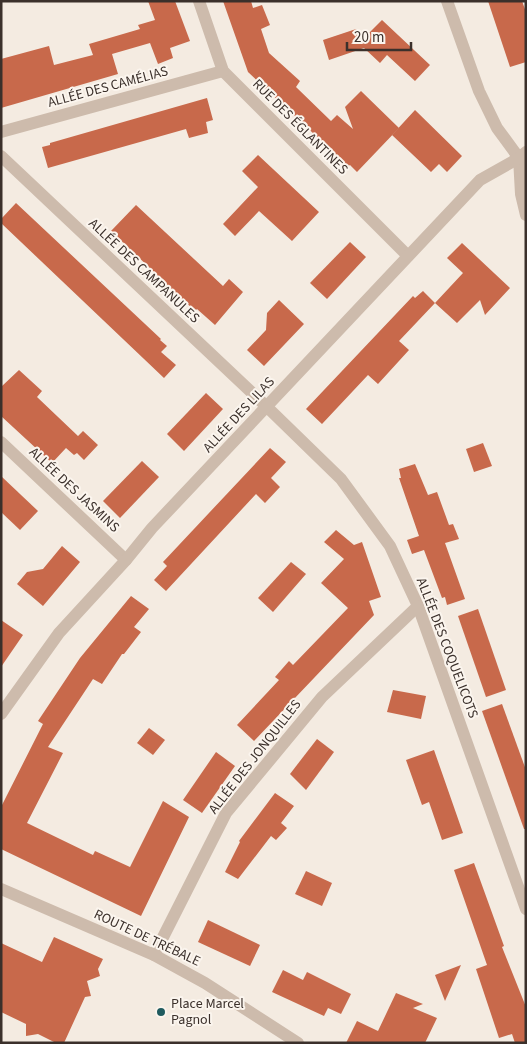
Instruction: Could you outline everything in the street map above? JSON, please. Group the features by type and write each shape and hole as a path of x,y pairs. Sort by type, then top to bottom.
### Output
{"street":[{"name":"RUE DES ÉGLANTINES","path":"199,1 223,71 408,256"},
{"path":"448,1 479,91 497,128 522,155 521,194 526,215"},
{"name":"ALLÉE DES CAMÉLIAS","path":"1,132 223,71"},
{"name":"ALLÉE DES LILAS","path":"1,714 60,633 126,560 152,528 480,180 522,155"},
{"name":"ALLÉE DES CAMPANULES","path":"1,156 267,407"},
{"name":"ALLÉE DES COQUELICOTS","path":"267,407 341,479 390,546 418,606 526,909"},
{"name":"ALLÉE DES JASMINS","path":"1,442 126,560"},
{"name":"ALLÉE DES JONQUILLES","path":"154,955 226,813 322,697 418,606"},
{"name":"ROUTE DE TRÉBALE","path":"1,890 154,955 205,983 298,1043"}],"building":[{"path":"148,1 175,1 190,41 170,48 173,58 158,64 150,43 112,54 118,74 1,108 1,59 49,46 54,65 93,55 89,44 140,29 138,25 155,20"},
{"path":"223,1 251,1 253,8 262,5 270,25 261,29 269,53 300,81 296,87 331,121 337,115 353,129 345,107 361,91 399,128 357,172 350,165 348,166 248,72"},
{"path":"488,1 522,1 526,12 526,62 510,67"},
{"path":"382,20 430,65 415,81 387,55 380,63 364,48 329,60 323,40 356,29 365,37"},
{"path":"207,98 213,120 206,122 208,133 189,138 186,129 48,168 42,147 50,145 50,143"},
{"path":"415,110 462,156 447,172 439,164 431,172 392,135"},
{"path":"258,155 319,212 292,241 259,211 235,236 223,224 258,187 242,171"},
{"path":"16,203 167,346 161,352 176,365 164,378 1,223 1,219"},
{"path":"136,205 223,286 229,279 243,292 215,325 197,309 195,311 111,231"},
{"path":"350,242 366,257 327,299 310,283"},
{"path":"462,243 510,288 485,315 480,300 457,323 435,303 463,273 447,258"},
{"path":"423,291 435,303 399,341 409,350 378,384 368,375 322,424 306,409 413,296 415,298"},
{"path":"279,300 304,324 264,366 247,350 266,330 267,313"},
{"path":"19,370 42,391 37,397 78,436 83,431 98,445 84,460 77,453 74,455 66,448 52,463 1,416 1,387"},
{"path":"206,393 223,409 184,451 167,434"},
{"path":"483,443 492,466 474,472 466,449"},
{"path":"270,448 286,462 271,478 280,487 265,503 256,494 166,591 154,580 167,566 163,562"},
{"path":"142,461 159,477 120,518 103,501"},
{"path":"415,464 428,495 437,492 449,525 453,524 459,539 445,543 465,599 447,605 445,597 442,598 424,550 412,554 407,540 419,536 399,478 401,478 399,469"},
{"path":"1,476 38,511 20,530 1,512"},
{"path":"336,530 354,545 362,542 381,597 369,601 374,615 254,741 237,725 279,680 275,677 289,661 293,665 348,608 321,583 344,559 324,542"},
{"path":"62,546 80,562 43,606 17,584 27,572 43,569"},
{"path":"291,562 306,574 273,612 258,598"},
{"path":"131,596 149,609 134,627 141,632 124,654 122,654 102,684 93,679 48,747 63,753 27,823 93,855 95,851 130,867 163,801 189,817 141,916 1,849 1,807 43,724 38,721 80,658"},
{"path":"478,609 506,690 486,697 458,616"},
{"path":"1,620 23,635 1,667"},
{"path":"393,690 426,696 421,719 387,712"},
{"path":"502,704 526,770 526,829 524,829 482,711"},
{"path":"149,728 165,740 153,755 137,743"},
{"path":"317,739 334,752 306,790 290,774"},
{"path":"434,750 463,833 442,840 429,802 422,805 406,760"},
{"path":"216,752 235,766 202,813 183,800"},
{"path":"275,793 294,806 281,823 287,828 276,840 271,836 238,879 225,872 239,841"},
{"path":"474,863 504,946 502,947 526,1007 526,1043 515,1043 512,1034 499,1038 476,969 487,965 454,870"},
{"path":"306,871 332,883 322,906 295,894"},
{"path":"208,920 260,945 250,966 198,942"},
{"path":"54,937 103,959 98,969 100,976 87,981 91,996 85,997 64,1043 56,1043 38,1034 26,1036 26,1024 1,1012 1,943 42,962"},
{"path":"461,965 445,1001 435,975"},
{"path":"283,970 303,980 307,972 351,994 341,1014 328,1008 324,1016 272,992"},
{"path":"396,993 423,1004 413,1008 437,1018 425,1043 346,1043 357,1021 378,1031"}],"place":[{"name":"Place Marcel Pagnol","path":"161,1012"}]}
